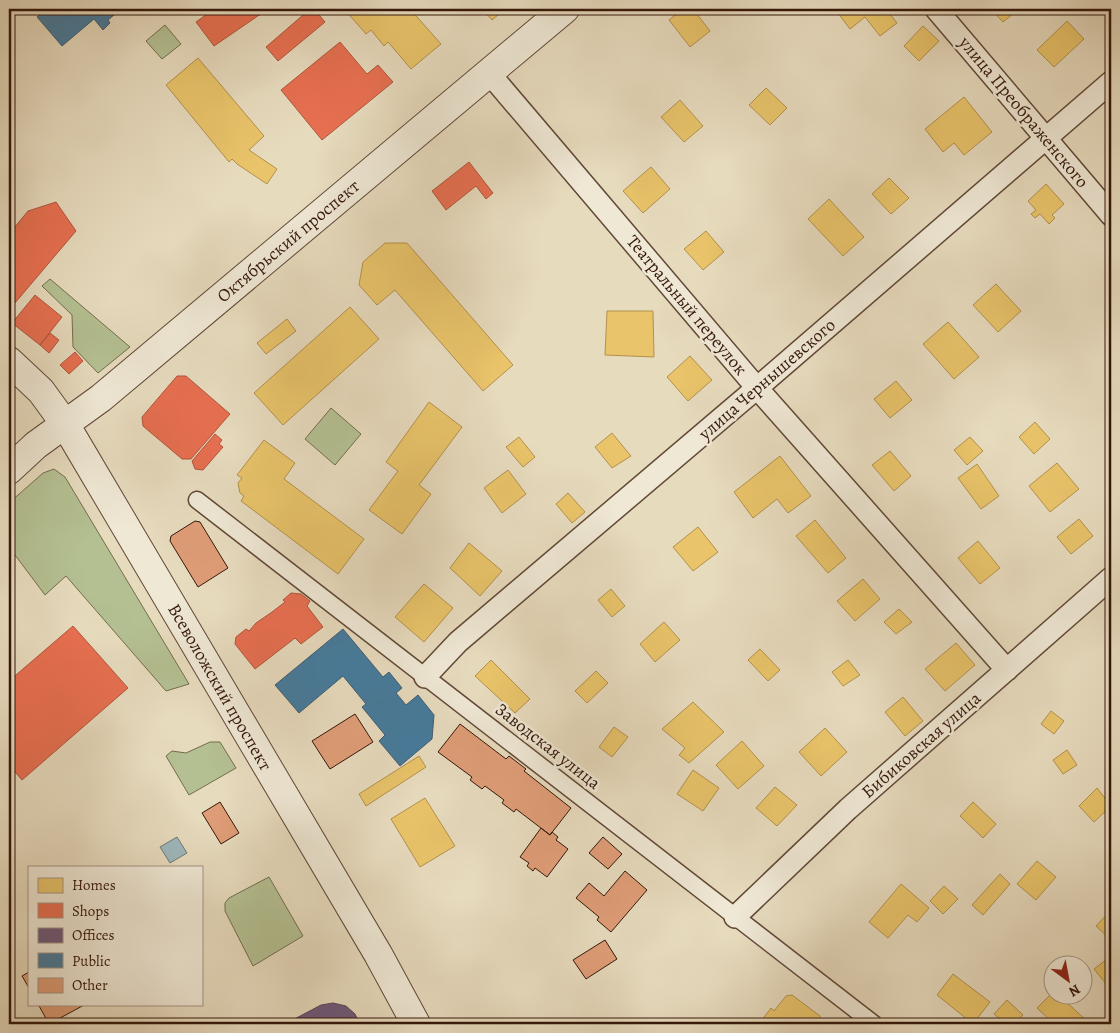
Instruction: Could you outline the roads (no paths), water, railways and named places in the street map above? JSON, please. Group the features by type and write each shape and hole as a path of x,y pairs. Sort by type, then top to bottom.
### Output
{"street":[{"name":"Октябрьский проспект","path":"9,470 36,446 101,398 565,9"},
{"name":"улица Преображенского","path":"936,9 1111,215"},
{"name":"Театральный переулок","path":"489,73 757,388 1007,670"},
{"name":"улица Чернышевского","path":"426,677 458,642 757,388 1111,82"},
{"name":"Всеволожский проспект","path":"9,361 41,391 65,424 378,954 416,1024"},
{"name":"Заводская улица","path":"197,500 874,1024"},
{"name":"Бибиковская улица","path":"735,917 848,809 1111,578"}],"water":[{"path":"177,837 187,853 170,863 160,847"}]}
